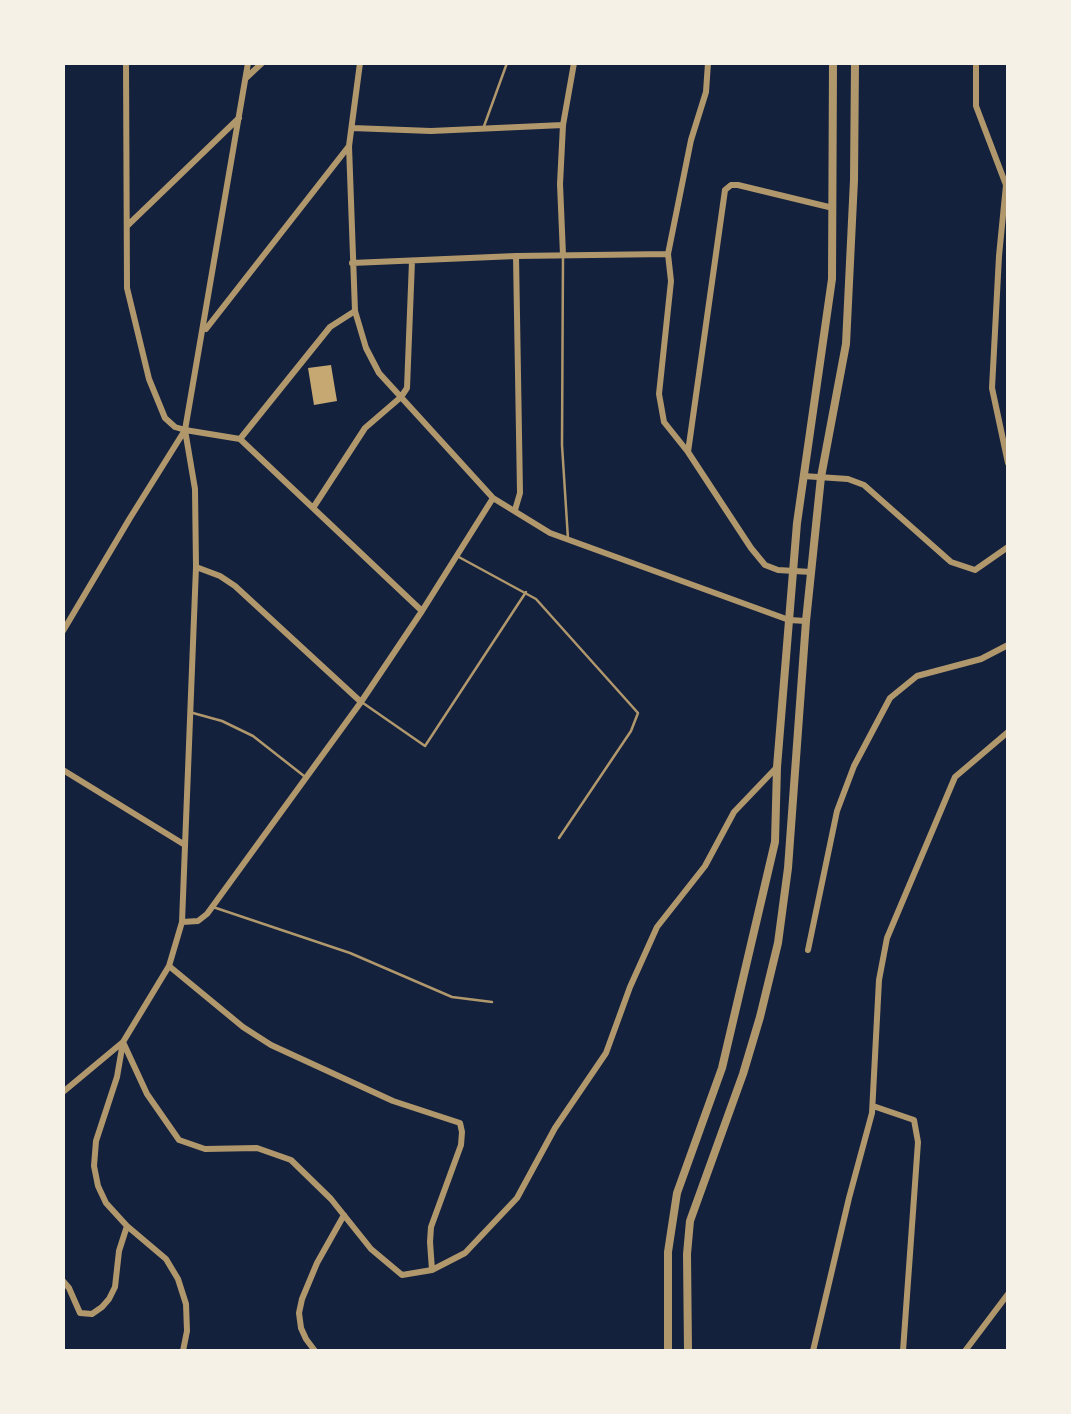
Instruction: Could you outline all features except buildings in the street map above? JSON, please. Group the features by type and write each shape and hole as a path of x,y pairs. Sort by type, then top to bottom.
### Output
{"street":[{"path":"126,63 127,288 149,379 165,418 175,427 185,430 240,439 422,611"},
{"path":"63,1092 123,1042 169,966 182,922 195,567 195,489 185,430 248,63"},
{"path":"246,78 262,63"},
{"path":"360,63 349,146 352,264 355,311 366,348 379,373 493,498 550,533 789,620 806,621"},
{"path":"563,255 563,125 574,63"},
{"path":"708,63 706,92 691,140 668,254 671,281 659,394 664,422 688,452 765,565 778,570 811,572"},
{"path":"668,1351 668,1252 677,1194 722,1068 775,842 777,767 793,571 803,476 832,279 833,63"},
{"path":"688,1351 687,1254 690,1221 743,1074 760,1017 778,943 788,868 806,621 821,477 846,344 854,180 855,63"},
{"path":"976,63 976,106 1006,186 999,256 992,388 1008,463"},
{"path":"127,226 240,117"},
{"path":"352,128 401,131 563,125"},
{"path":"204,331 349,146"},
{"path":"688,452 724,190 731,185 738,185 833,208"},
{"path":"352,264 516,256 668,254"},
{"path":"515,510 520,493 516,256"},
{"path":"313,509 365,428 401,397 408,384 412,261"},
{"path":"240,439 330,327 355,311"},
{"path":"63,631 185,430"},
{"path":"803,476 849,479 864,485 951,562 975,570 1008,547"},
{"path":"182,922 198,921 208,914 361,702 493,498"},
{"path":"195,567 220,576 235,586 361,702"},
{"path":"808,950 837,811 854,766 890,698 917,676 981,659 1008,645"},
{"path":"813,1351 873,1106 879,980 887,938 955,777 1008,732"},
{"path":"123,1042 146,1094 179,1140 205,1149 257,1148 291,1160 331,1199 371,1249 402,1275 432,1270 465,1253 517,1198 555,1128 606,1054 630,987 657,927 705,866 734,812 777,767"},
{"path":"63,770 185,845"},
{"path":"169,966 243,1027 271,1045 393,1101 460,1123 461,1145 431,1227 432,1270"},
{"path":"123,1042 117,1077 96,1141 94,1166 98,1186 106,1203 127,1226 166,1259 178,1279 186,1304 187,1332 183,1351"},
{"path":"873,1106 914,1120 918,1142 903,1351"},
{"path":"315,1351 301,1328 299,1313 317,1263 344,1215"},
{"path":"63,1281 80,1313 92,1314 102,1307 110,1300 115,1287 119,1251 127,1226"},
{"path":"976,1351 967,1349 1008,1294"}],"lane":[{"path":"482,129 507,63"},
{"path":"563,255 562,445 568,540"},
{"path":"457,556 536,599 638,713 631,731 559,838"},
{"path":"361,702 425,746 526,592"},
{"path":"190,713 222,721 253,736 307,778"},
{"path":"213,906 350,953 452,998 492,1002"}]}
